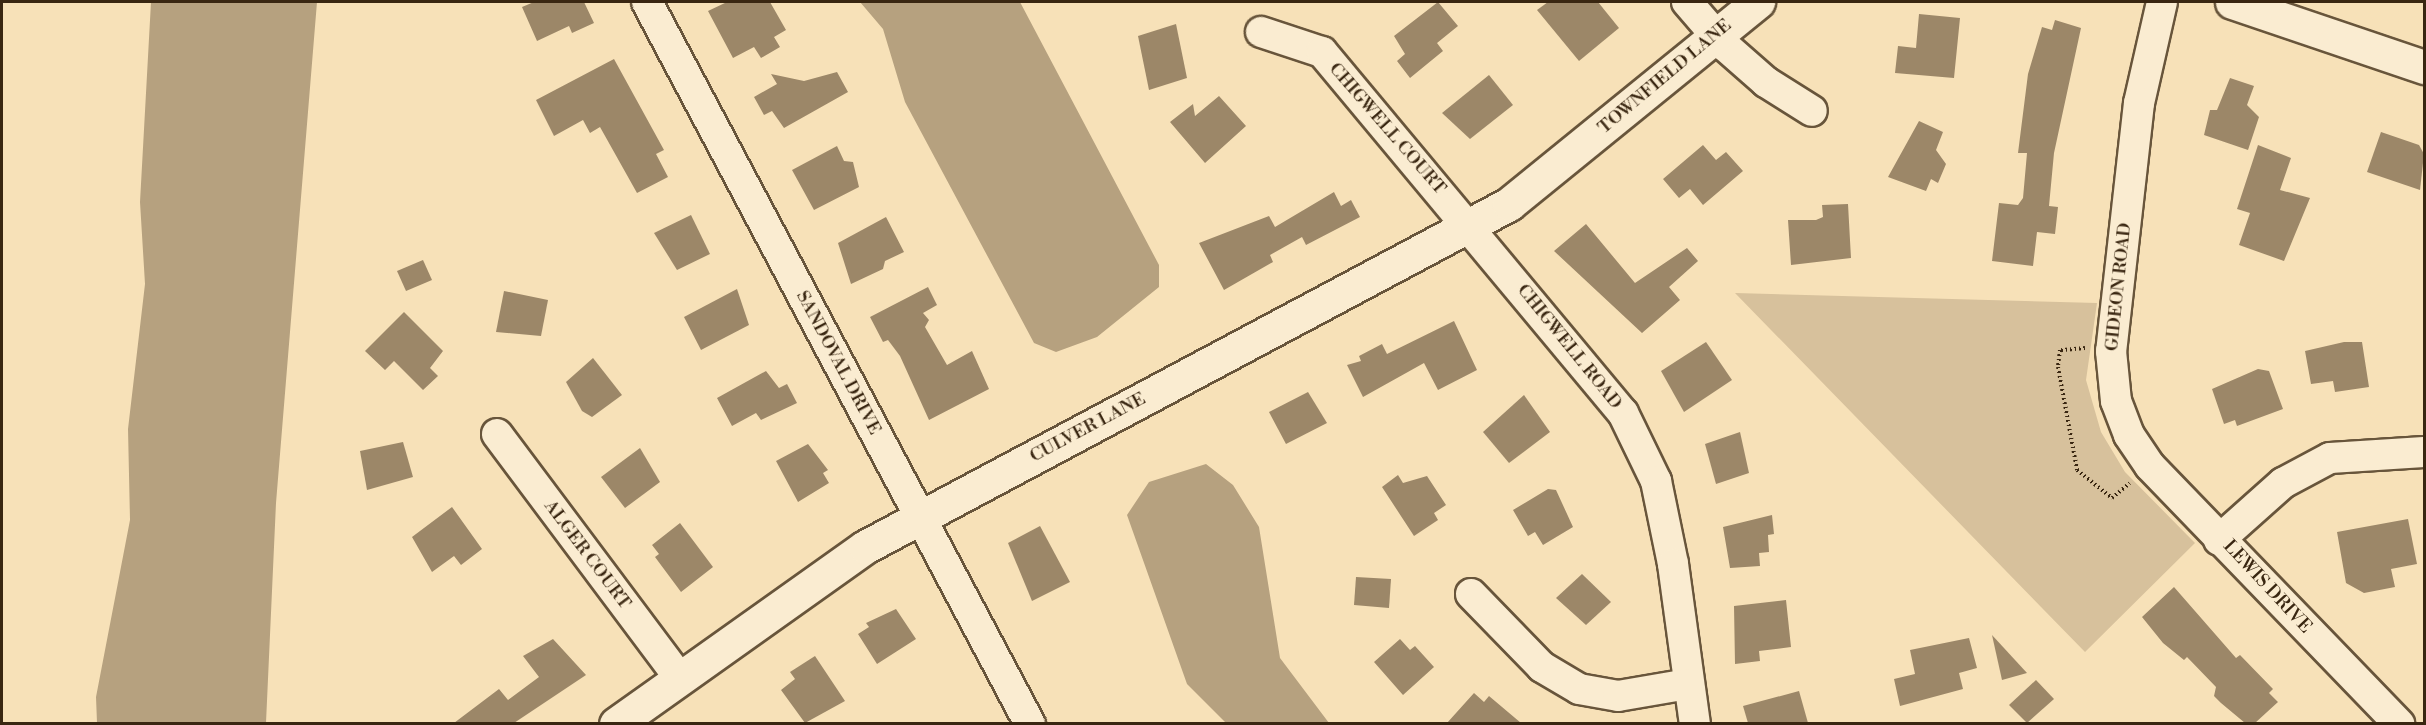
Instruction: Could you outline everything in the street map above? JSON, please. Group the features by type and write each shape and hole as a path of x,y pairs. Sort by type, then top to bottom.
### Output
{"street":[{"name":"SANDOVAL DRIVE","path":"647,2 1030,723"},
{"path":"1687,2 1714,36 1766,82 1812,111"},
{"name":"TOWNFIELD LANE","path":"1573,153 1758,2"},
{"name":"GIDEON ROAD","path":"2162,2 2139,103 2111,370 2130,435 2150,466 2219,540"},
{"path":"2232,2 2424,67"},
{"name":"CHIGWELL COURT","path":"1261,32 1322,52 1472,227"},
{"name":"CULVER LANE","path":"616,723 678,676 865,547 1472,227 1573,153"},
{"name":"CHIGWELL ROAD","path":"1472,227 1608,391 1644,452 1673,564 1695,723"},
{"name":"ALGER COURT","path":"497,434 678,676"},
{"name":"LEWIS DRIVE","path":"2399,723 2219,540 2283,483 2330,458 2424,452"},
{"path":"1471,594 1542,667 1579,689 1618,696 1688,684"}],"path":[{"path":"2091,348 2060,350 2058,367 2077,471 2112,498 2133,481"}],"shaded area":[{"path":"151,2 317,2 276,503 266,723 97,723 96,697 130,520 128,429 145,284 140,202"},
{"path":"860,2 1020,2 1159,265 1159,287 1097,337 1056,352 1034,343 905,102 883,29"},
{"path":"1735,293 2097,303 2086,380 2101,432 2125,472 2195,543 2085,652"},
{"path":"1206,464 1233,485 1259,527 1280,658 1329,723 1226,723 1187,684 1127,515 1149,482"}],"building":[{"path":"534,2 584,2 594,23 572,33 569,26 537,41 522,7"},
{"path":"727,2 770,2 786,30 774,37 780,47 761,58 754,47 733,58 708,11"},
{"path":"1438,2 1458,26 1437,43 1443,51 1410,78 1397,61 1405,54 1394,36"},
{"path":"1548,2 1598,2 1619,28 1579,61 1537,10"},
{"path":"1919,14 1960,18 1954,78 1895,73 1898,46 1916,48"},
{"path":"2055,20 2081,28 2054,153 2049,206 2058,207 2055,234 2037,232 2033,266 1992,261 1999,203 2018,205 2023,198 2027,153 2018,153 2028,74 2042,27 2052,30"},
{"path":"1176,24 1187,78 1149,90 1138,36"},
{"path":"614,59 664,150 656,154 668,177 637,193 600,127 590,133 583,120 554,136 536,100"},
{"path":"837,72 848,92 784,128 772,111 764,115 754,97 777,84 771,74 804,81"},
{"path":"1489,75 1513,105 1470,139 1442,113"},
{"path":"2230,78 2254,86 2247,105 2259,117 2248,150 2204,135 2210,110 2217,110"},
{"path":"1219,96 1246,126 1205,163 1170,122 1193,104 1195,116"},
{"path":"1919,121 1943,132 1936,150 1946,164 1938,183 1931,179 1926,191 1888,177"},
{"path":"2381,132 2419,145 2424,154 2420,190 2367,172"},
{"path":"1703,145 1716,160 1726,152 1743,171 1703,205 1690,189 1679,198 1663,179"},
{"path":"2258,145 2291,158 2280,190 2310,198 2284,261 2239,245 2250,213 2237,209"},
{"path":"837,146 844,161 853,162 859,187 814,210 792,170"},
{"path":"1334,192 1341,206 1351,200 1360,217 1306,245 1302,237 1270,255 1273,262 1224,290 1199,243 1269,216 1275,227"},
{"path":"1848,204 1851,258 1791,265 1788,220 1816,220 1823,217 1822,205"},
{"path":"691,215 710,254 677,270 654,233"},
{"path":"886,217 904,252 885,261 883,269 851,284 838,243"},
{"path":"1586,224 1635,283 1687,248 1698,261 1669,287 1680,300 1642,333 1554,251"},
{"path":"423,260 432,280 406,291 397,271"},
{"path":"928,287 937,305 923,313 929,320 925,327 947,365 972,351 989,389 929,420 900,356 888,340 883,342 870,317"},
{"path":"737,289 749,325 701,350 684,317"},
{"path":"504,291 548,300 541,336 496,332"},
{"path":"404,312 443,351 430,368 438,376 423,390 394,361 385,370 365,351"},
{"path":"1454,321 1477,370 1438,390 1424,363 1363,397 1347,365 1361,361 1359,356 1382,344 1387,354"},
{"path":"1706,342 1732,380 1684,412 1661,371"},
{"path":"2344,342 2362,342 2369,387 2335,392 2333,381 2311,384 2305,351"},
{"path":"593,358 622,395 592,417 582,411 566,382"},
{"path":"2258,369 2269,371 2283,409 2237,426 2235,420 2224,424 2212,389"},
{"path":"766,371 779,388 787,384 797,403 761,420 756,413 732,426 717,398"},
{"path":"1308,392 1327,423 1286,444 1269,412"},
{"path":"1524,395 1550,432 1509,463 1483,432"},
{"path":"1740,432 1749,473 1716,484 1705,444"},
{"path":"403,442 413,477 367,490 360,451"},
{"path":"808,444 828,470 823,473 829,483 798,502 776,461"},
{"path":"640,448 660,482 625,508 601,477"},
{"path":"1398,475 1403,483 1427,476 1446,505 1434,513 1438,520 1414,536 1382,487"},
{"path":"1548,489 1556,490 1573,527 1543,545 1535,532 1528,536 1513,510"},
{"path":"452,507 482,549 461,565 454,556 432,572 412,537"},
{"path":"1772,515 1774,534 1768,535 1769,552 1759,553 1760,566 1730,568 1723,527"},
{"path":"2408,519 2417,564 2391,569 2395,587 2364,593 2346,583 2337,532"},
{"path":"680,523 713,567 681,592 655,557 659,554 652,545"},
{"path":"1040,526 1070,582 1032,601 1008,543"},
{"path":"1582,574 1611,602 1586,625 1556,598"},
{"path":"1356,577 1391,579 1389,608 1354,605"},
{"path":"2174,587 2236,658 2240,655 2273,689 2269,693 2278,702 2255,723 2245,723 2221,703 2214,696 2216,687 2187,657 2184,660 2163,643 2142,617"},
{"path":"1786,600 1791,647 1759,651 1760,661 1735,664 1734,606"},
{"path":"896,609 916,639 877,664 858,634 869,627 866,623"},
{"path":"1992,635 2027,673 2002,680"},
{"path":"1969,638 1977,668 1959,673 1963,689 1900,706 1894,679 1915,674 1910,650"},
{"path":"553,639 586,675 514,723 454,723 499,689 508,700 539,677 523,656"},
{"path":"1400,639 1410,650 1415,646 1434,667 1403,695 1374,662"},
{"path":"815,656 845,701 805,723 781,690 795,679 790,672"},
{"path":"2036,680 2054,699 2027,723 2009,705"},
{"path":"1799,691 1808,723 1748,723 1743,706"},
{"path":"1474,693 1484,702 1489,696 1521,723 1447,723"}]}
